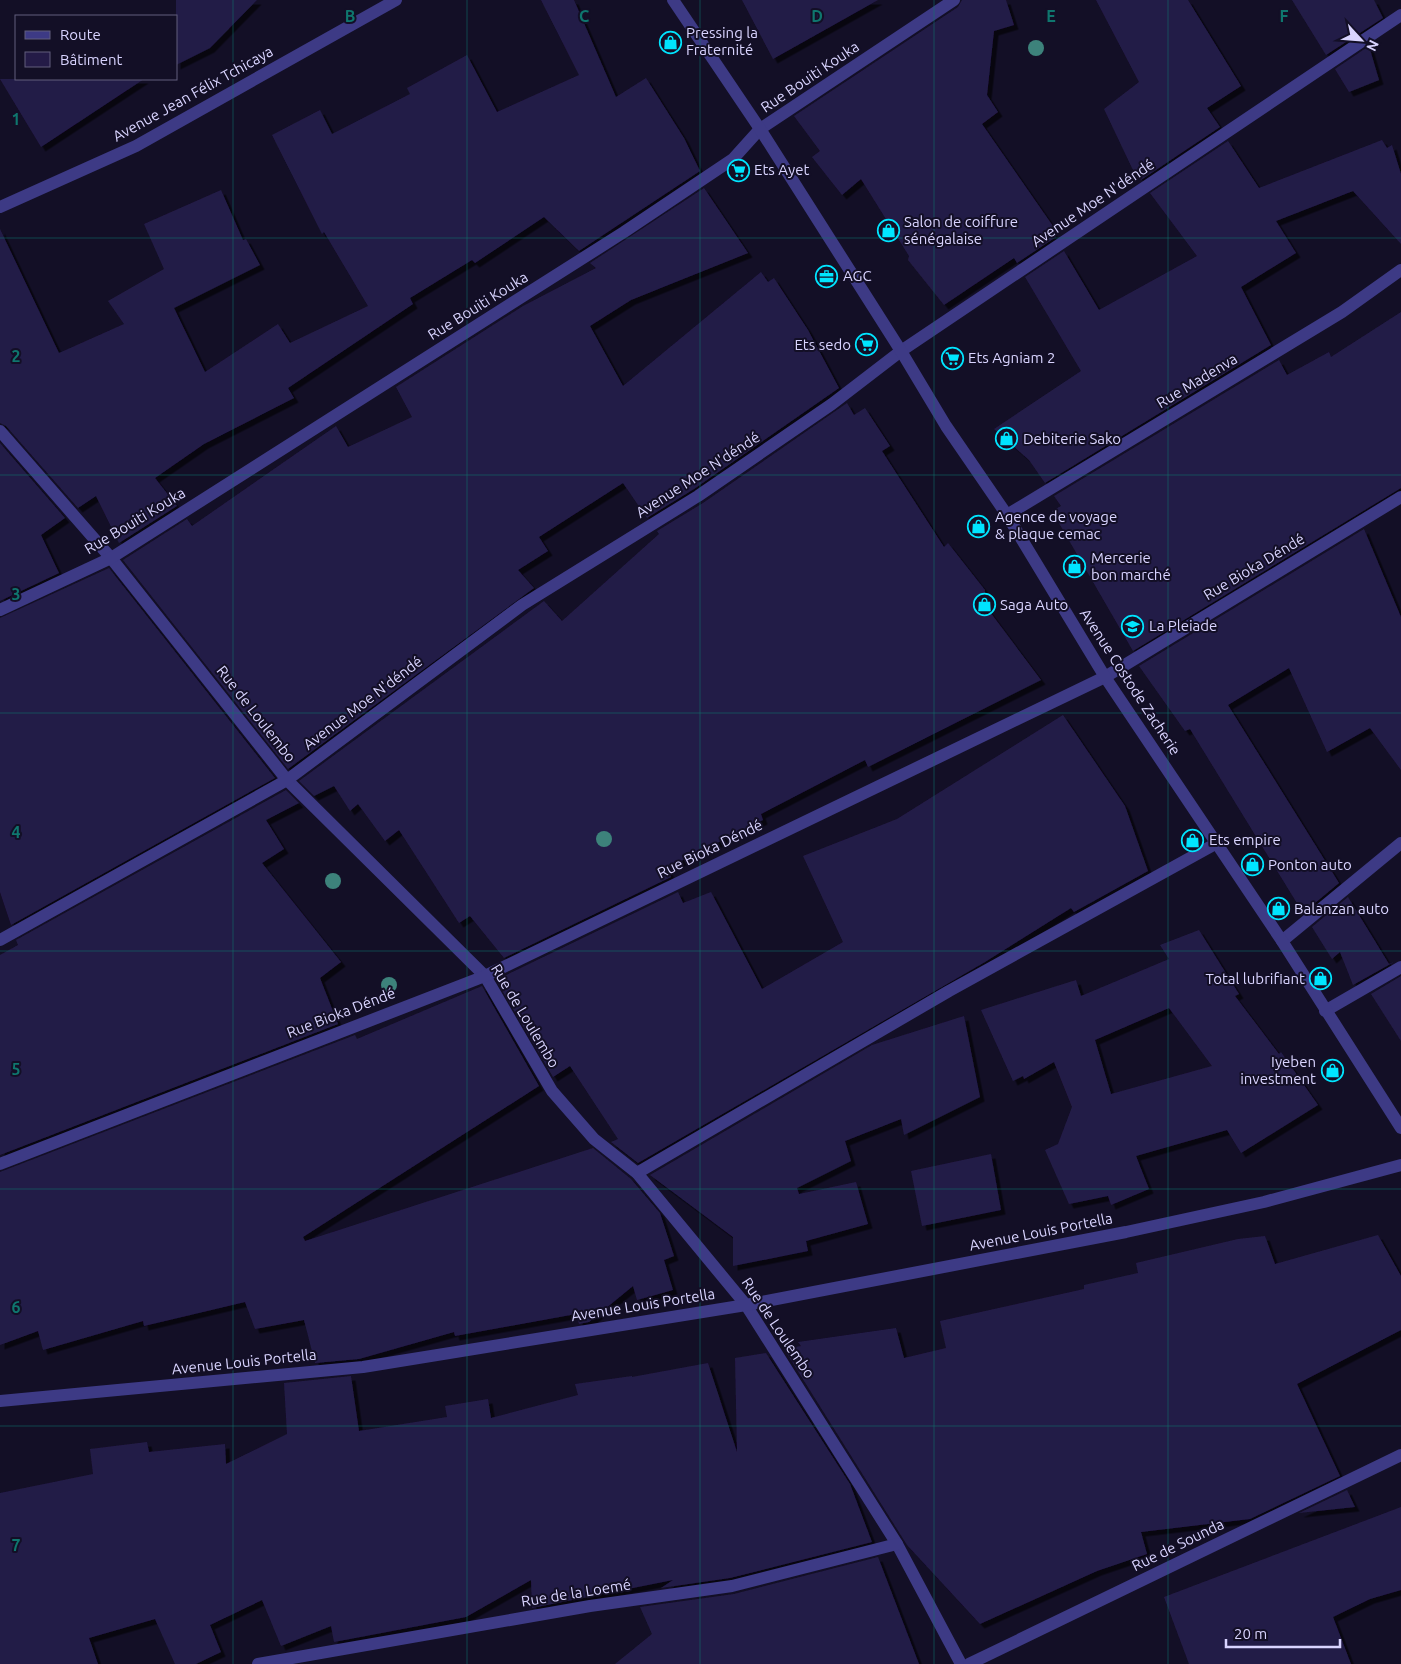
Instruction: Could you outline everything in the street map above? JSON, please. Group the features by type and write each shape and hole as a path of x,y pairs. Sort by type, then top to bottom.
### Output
{"street":[{"name":"Avenue Jean Félix Tchicaya","path":"0,207 136,146 396,0"},
{"name":"Avenue Costode Zacherie","path":"673,0 760,129 901,351 946,426 1007,515 1105,677 1282,941 1325,1012 1401,1128"},
{"name":"Rue Bouiti Kouka","path":"0,610 111,558 707,178 733,160 760,129 954,0"},
{"name":"Avenue Moe N'déndé","path":"0,940 287,780 522,605 698,496 832,404 901,351 1401,16"},
{"name":"Rue Madenva","path":"1007,515 1342,312 1401,270"},
{"name":"Rue de Loulembo","path":"0,431 111,558 287,780 485,976 552,1091 594,1139 638,1172 746,1305 897,1544 961,1664"},
{"name":"Rue Bioka Déndé","path":"0,1164 485,976 1105,677 1401,497"},
{"path":"638,1172 949,990 1217,843"},
{"path":"1282,941 1401,843"},
{"path":"1325,1012 1401,967"},
{"name":"Avenue Louis Portella","path":"0,1401 363,1367 746,1305 1126,1232 1264,1202 1401,1165"},
{"name":"Rue de Sounda","path":"969,1664 1401,1455"},
{"name":"Rue de la Loemé","path":"258,1664 590,1606 732,1586 897,1544"}],"building":[{"path":"176,0 257,0 210,48 178,64 178,15 176,15"},
{"path":"541,0 574,0 616,97 646,78 684,138 700,171 579,251 544,217 475,263 472,260 410,298 413,304 288,388 294,398 204,444 155,478 177,506 119,543 96,496 78,508 6,426 0,423 0,229 59,353 124,324 108,301 164,269 144,224 221,190 243,240 246,239 260,265 174,308 205,372 278,324 290,343 368,306 324,232 322,234 272,135 320,110 332,134 410,94 407,88 467,55 497,112 579,75"},
{"path":"742,0 878,0 773,59"},
{"path":"962,0 1006,0 1014,25 994,31 987,95 998,112 982,124 1055,229 1052,231 1056,237 1017,263 1014,258 944,305 908,260 909,256 861,179 842,195 812,157 820,151 794,116 958,7"},
{"path":"1096,0 1188,0 1241,86 1207,108 1220,127 1141,180 1132,168 1104,109 1139,82"},
{"path":"1292,0 1374,0 1383,18 1326,55"},
{"path":"1369,46 1379,80 1349,92 1335,69"},
{"path":"0,79 142,80 41,147"},
{"path":"1382,140 1387,148 1392,145 1401,174 1401,244 1353,191 1276,221 1296,253 1241,287 1271,345 1045,483 1029,460 994,429 1081,371 1025,277 1064,251 1099,310 1197,256 1150,193 1228,141 1259,188"},
{"path":"704,188 748,253 631,300 590,326 623,386 761,272 768,282 774,278 808,330 839,388 694,489 647,518 623,483 539,537 548,551 518,570 534,588 288,769 123,560 187,519 192,526 336,426 348,447 412,417 396,387 523,306 596,268 590,263"},
{"path":"1401,312 1401,488 1133,651 1052,511 1061,506 1054,496 1279,360 1287,375 1329,352 1331,357"},
{"path":"847,403 854,415 865,408 890,446 882,451 944,547 948,543 985,590 984,604 1041,680 868,767 865,760 761,814 763,820 667,868 671,877 504,958 470,916 459,923 399,830 385,841 358,804 350,811 334,786 314,796 299,781 544,601 562,621 659,534 657,531 703,503"},
{"path":"0,443 65,518 41,535 59,573 0,601"},
{"path":"1364,529 1401,617 1401,770 1370,728 1327,752 1289,668 1228,705 1339,883 1303,913 1190,729 1185,731 1139,666"},
{"path":"109,568 275,778 11,925 0,892 0,618"},
{"path":"1063,715 1125,806 1148,871 1074,912 1071,908 985,962 638,1163 611,1142 618,1139 570,1066 553,1077 496,980 678,892 683,903 711,892 762,989 843,942 803,856 897,819"},
{"path":"286,790 299,803 266,820 284,849 262,863 341,962 320,978 338,1024 0,1155 0,955 18,945 16,940"},
{"path":"1348,897 1389,964 1394,962 1353,985 1340,952 1332,959 1312,927"},
{"path":"1199,930 1239,994 1235,996 1279,1054 1281,1052 1318,1105 1241,1153 1227,1130 1136,1156 1149,1189 1111,1205 1108,1196 1069,1204 1045,1150 1058,1144 1072,1107 1054,1062 1024,1079 1023,1076 1013,1081 981,1010 1076,980 1081,996 1169,959 1160,945","holes":["1169,1008 1212,1066 1111,1094 1095,1040"]},
{"path":"1401,976 1401,1041 1371,994"},
{"path":"482,986 539,1086 303,1237 305,1241 593,1148 631,1179 660,1213 674,1256 664,1260 673,1290 637,1300 633,1286 589,1322 579,1324 576,1314 455,1336 454,1332 359,1359 315,1363 304,1320 255,1329 245,1302 144,1326 143,1321 43,1350 38,1331 0,1345 0,1172 355,1035 357,1039"},
{"path":"964,1016 980,1097 904,1135 901,1119 845,1141 851,1161 797,1188 799,1194 856,1182 868,1224 806,1241 808,1251 733,1266 733,1237 650,1175 872,1045"},
{"path":"991,1154 1001,1210 922,1226 911,1171"},
{"path":"1378,1235 1401,1276 1401,1330 1297,1384 1340,1476 1250,1519 1141,1532 1147,1554 1097,1571 980,1624 907,1545 784,1349 801,1346 798,1342 896,1328 904,1358 946,1348 940,1321 1084,1289 1084,1285 1138,1273 1136,1263 1238,1239 1265,1236 1275,1264"},
{"path":"766,1353 850,1484 872,1542 730,1578 661,1588 673,1580 532,1608 531,1580 466,1617 334,1642 331,1626 281,1646 262,1600 210,1625 221,1652 196,1664 175,1664 155,1619 89,1638 98,1664 0,1664 0,1493 93,1474 90,1449 147,1442 149,1452 225,1444 226,1464 287,1434 284,1383 351,1376 359,1431 447,1417 445,1406 488,1399 491,1418 578,1395 575,1384 632,1377 708,1363 737,1452 735,1358"},
{"path":"1347,1490 1355,1507 1299,1513"},
{"path":"1401,1507 1401,1590 1370,1599 1333,1617 1351,1664 1189,1664 1164,1597"},
{"path":"878,1557 919,1664 615,1664 652,1634 640,1607 734,1594"}],"place":[{"name":"Pressing la Fraternité","path":"670,42"},
{"name":"Ets Ayet","path":"738,170"},
{"name":"Salon de coiffure sénégalaise","path":"888,231"},
{"name":"AGC","path":"827,276"},
{"name":"Ets sedo","path":"867,345"},
{"name":"Ets Agniam 2","path":"952,358"},
{"name":"Debiterie Sako","path":"1007,439"},
{"name":"Agence de voyage & plaque cemac","path":"979,526"},
{"name":"Mercerie bon marché","path":"1075,567"},
{"name":"Saga Auto","path":"984,605"},
{"name":"La Pleiade","path":"1133,626"},
{"name":"Ets empire","path":"1193,840"},
{"name":"Ponton auto","path":"1252,865"},
{"name":"Balanzan auto","path":"1278,909"},
{"name":"Total lubrifiant","path":"1321,979"},
{"name":"Iyeben investment","path":"1332,1071"}]}
